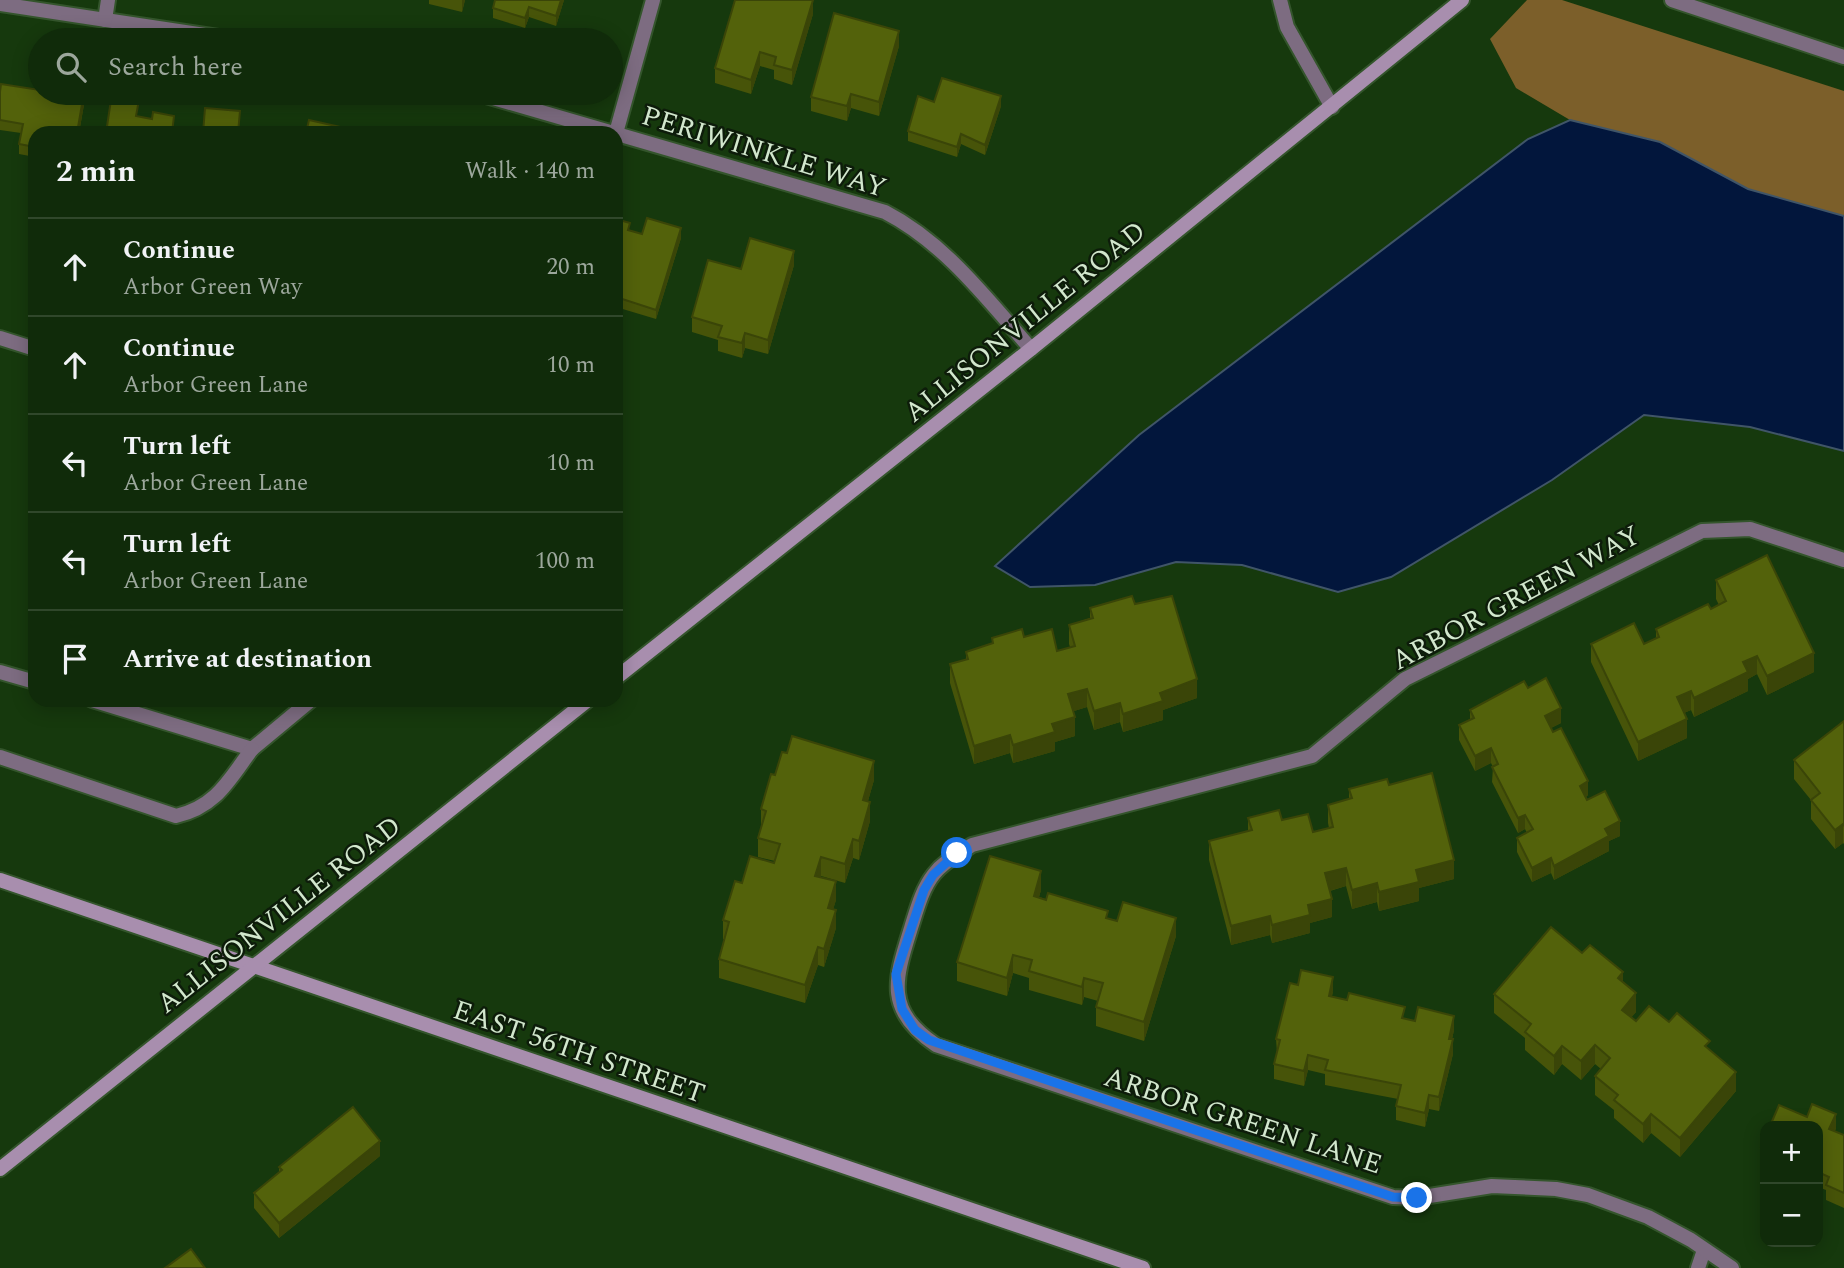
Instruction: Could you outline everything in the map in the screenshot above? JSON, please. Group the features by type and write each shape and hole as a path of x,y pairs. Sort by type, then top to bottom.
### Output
{"main road":[{"name":"ALLISONVILLE ROAD","path":"623,672 1031,349 1462,0"},
{"name":"ALLISONVILLE ROAD","path":"0,1169 576,707"},
{"name":"EAST 56TH STREET","path":"0,880 1143,1268"}],"street":[{"path":"105,20 108,0"},
{"path":"618,126 653,0"},
{"path":"1280,0 1287,27 1332,107"},
{"path":"1672,0 1844,57"},
{"path":"0,4 158,28"},
{"name":"PERIWINKLE WAY","path":"518,105 592,126"},
{"name":"PERIWINKLE WAY","path":"623,135 864,204 900,220 965,273 1031,349"},
{"path":"0,338 28,347"},
{"name":"ARBOR GREEN WAY","path":"909,935 924,890 933,875 957,853 972,845 1312,756 1405,679 1684,538 1712,529 1750,529 1844,560"},
{"path":"0,672 28,680"},
{"path":"115,707 252,749"},
{"path":"0,757 176,816 194,812 213,801 252,749 303,707"},
{"name":"ARBOR GREEN LANE","path":"909,935 896,974 902,1009 915,1030 936,1045 1393,1197 1417,1198 1492,1186 1556,1189 1588,1195 1648,1217 1732,1268"},
{"path":"1698,1268 1704,1250"}],"shaded area":[{"path":"1527,0 1562,0 1844,91 1844,216 1748,189 1660,142 1570,120 1516,88 1490,39"}],"water":[{"path":"1570,120 1660,142 1748,189 1844,216 1844,451 1750,427 1644,415 1552,480 1391,577 1338,592 1242,565 1176,562 1095,585 1030,587 995,566 1139,435 1528,139"}],"building":[{"path":"495,0 561,0 556,16 529,7 525,18 493,8"},
{"path":"735,0 813,0 792,70 774,65 776,57 760,52 751,80 715,68"},
{"path":"834,13 899,31 879,102 851,94 847,106 811,97"},
{"path":"942,78 1001,96 985,145 961,134 957,147 908,131 918,96 934,102"},
{"path":"1,84 28,88 28,105 82,105 78,126 28,126 28,146 19,144 23,124 0,120"},
{"path":"110,105 138,105 136,116 152,119 153,112 174,116 173,126 107,126"},
{"path":"205,108 240,111 239,126 204,126"},
{"path":"309,120 336,126 308,126"},
{"path":"647,218 681,228 656,310 623,299 623,221 630,223 628,230 642,234"},
{"path":"750,238 794,251 768,340 745,333 742,343 718,337 722,326 692,317 708,260 741,269"},
{"path":"1767,555 1814,653 1767,676 1757,656 1743,662 1748,672 1694,698 1691,691 1677,697 1687,719 1638,742 1591,644 1634,623 1644,644 1659,637 1656,629 1708,604 1711,609 1726,601 1716,580"},
{"path":"1132,596 1135,604 1172,596 1197,679 1160,693 1163,701 1123,714 1120,703 1094,711 1087,689 1068,694 1075,717 1052,724 1055,732 1013,745 1010,735 974,746 950,664 968,659 966,652 993,643 992,638 1022,629 1024,637 1052,629 1057,651 1075,646 1069,625 1093,618 1090,608"},
{"path":"1546,678 1561,708 1545,716 1553,732 1561,728 1588,781 1580,786 1587,800 1605,791 1620,821 1605,829 1609,836 1554,866 1551,858 1532,868 1517,838 1533,829 1525,815 1518,818 1492,767 1498,764 1491,748 1475,756 1459,725 1474,718 1470,710 1524,681 1528,688"},
{"path":"1844,721 1844,826 1843,824 1835,830 1811,800 1820,793 1794,760"},
{"path":"792,736 874,761 863,800 870,802 859,841 853,839 845,864 821,857 815,876 836,881 828,908 836,910 824,949 818,947 805,985 719,959 729,922 723,920 735,881 742,883 750,856 774,863 780,844 758,838 766,811 761,809 771,774 775,775 782,752 787,753"},
{"path":"1432,773 1454,860 1416,870 1419,882 1379,892 1377,883 1352,890 1346,868 1325,873 1332,899 1308,905 1310,915 1272,925 1270,916 1231,926 1209,841 1252,830 1248,818 1279,810 1282,820 1308,814 1313,832 1333,827 1328,805 1352,798 1349,789 1387,779 1389,785"},
{"path":"990,856 1041,871 1034,896 1046,900 1048,893 1108,911 1106,918 1117,921 1123,902 1176,918 1144,1022 1096,1007 1103,983 1084,978 1082,987 1029,971 1032,960 1013,955 1007,978 957,962"},
{"path":"1551,927 1582,953 1590,945 1623,972 1618,978 1636,993 1622,1010 1636,1021 1649,1006 1669,1022 1677,1013 1710,1041 1705,1046 1736,1072 1680,1138 1651,1114 1643,1124 1614,1100 1618,1095 1595,1076 1610,1058 1595,1045 1581,1061 1562,1046 1554,1056 1525,1032 1531,1024 1494,994"},
{"path":"1301,970 1333,977 1329,996 1347,1000 1349,993 1405,1007 1402,1018 1415,1021 1418,1007 1454,1016 1449,1039 1453,1039 1439,1097 1429,1095 1425,1113 1396,1106 1401,1085 1325,1070 1328,1060 1308,1055 1304,1071 1274,1064 1280,1040 1276,1039 1290,983 1298,985"},
{"path":"1812,1104 1836,1114 1829,1129 1844,1135 1844,1193 1826,1185 1829,1177 1823,1174 1823,1121 1772,1121 1779,1105 1807,1117"},
{"path":"353,1107 380,1141 279,1223 254,1193 282,1170 279,1167"},
{"path":"191,1249 205,1268 165,1268"}],"route":[{"path":"957,853 938,869 924,890 896,974 902,1009 915,1030 936,1045 1393,1197 1417,1198"}]}
